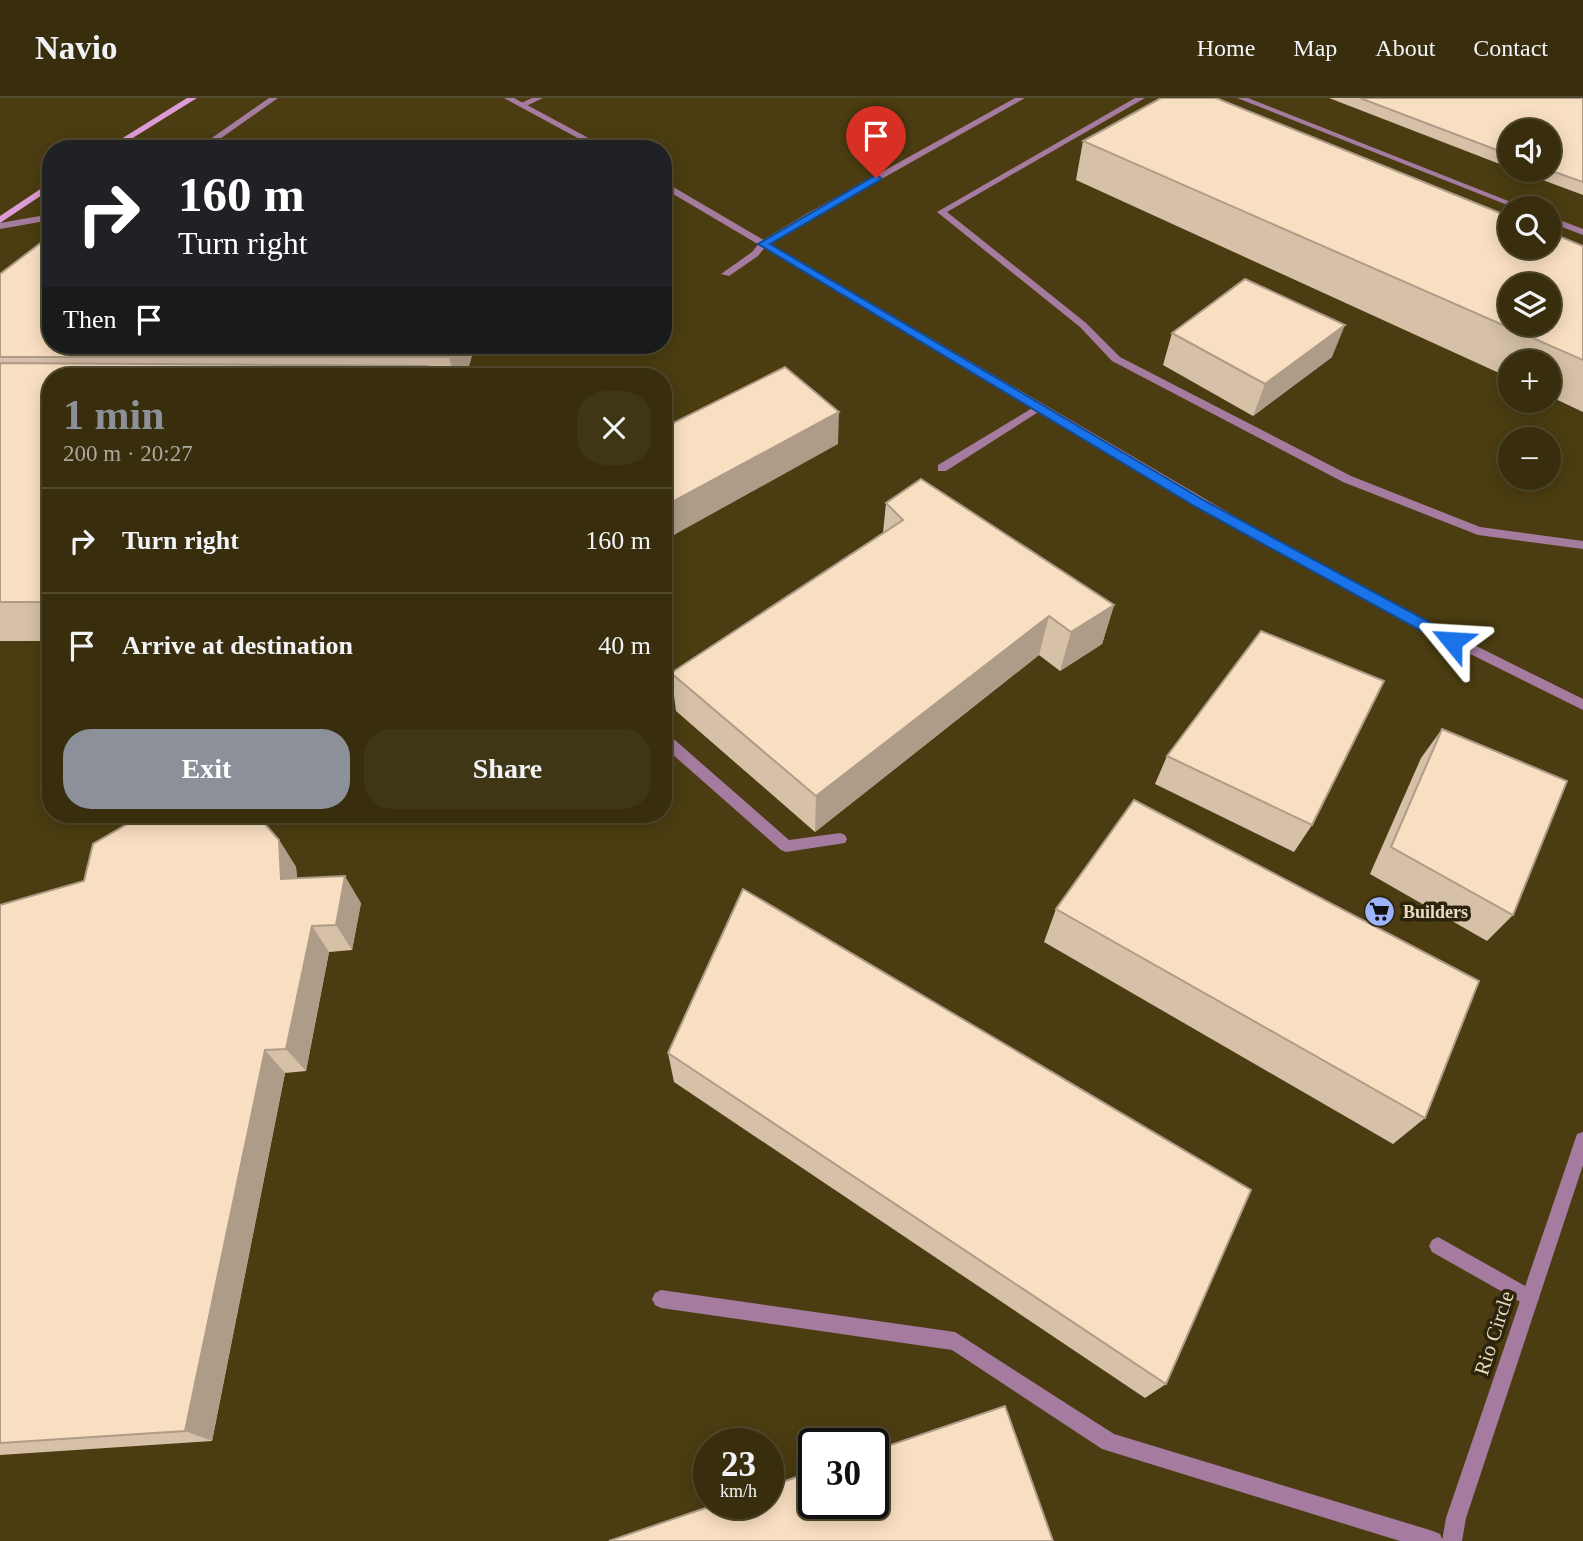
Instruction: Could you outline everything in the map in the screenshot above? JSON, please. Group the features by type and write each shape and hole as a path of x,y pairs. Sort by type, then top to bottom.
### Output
{"main road":[{"path":"124,140 193,98"},
{"path":"0,220 42,191"}],"street":[{"path":"214,140 274,98"},
{"path":"508,98 587,140"},
{"path":"521,106 539,98"},
{"path":"726,274 755,254 763,244 1021,98"},
{"path":"1140,98 941,212 1083,326 1116,359 1347,480 1478,531 1583,545"},
{"path":"1241,98 1498,199"},
{"path":"672,189 1200,504 1363,595 1583,705"},
{"path":"0,226 42,219"},
{"path":"1561,224 1583,232"},
{"path":"942,468 1039,407"},
{"path":"672,682 703,660"},
{"path":"672,746 786,846 840,839"},
{"name":"Rio Circle","path":"1452,1541 1456,1518 1583,1140"},
{"path":"1438,1245 1530,1298"},
{"path":"661,1299 954,1341 1109,1442 1433,1541"}],"building":[{"path":"1161,98 1216,98 1498,212 1498,259 1561,259 1561,237 1583,246 1583,360 1528,336 1561,336 1561,273 1498,273 1498,323 1083,141"},
{"path":"1360,98 1583,98 1583,182 1561,174 1561,119 1498,119 1498,150"},
{"path":"42,242 42,354 450,354 449,357 0,357 0,274"},
{"path":"1245,279 1345,325 1265,384 1172,333"},
{"path":"0,363 427,366 42,368 42,602 0,602"},
{"path":"785,367 839,412 672,502 672,424"},
{"path":"921,479 1114,605 1071,632 1049,616 816,796 672,672 903,520 886,503"},
{"path":"1261,631 1384,681 1312,825 1167,756"},
{"path":"1442,729 1567,781 1513,915 1391,847"},
{"path":"1134,800 1479,981 1425,1118 1056,909"},
{"path":"129,823 264,823 279,840 281,879 345,876 336,925 312,926 286,1049 265,1050 185,1431 0,1443 0,905 84,881 93,844"},
{"path":"743,889 1251,1190 1166,1384 668,1053"},
{"path":"1005,1406 1053,1541 609,1541 693,1512 693,1519 784,1519 784,1481 798,1477 798,1519 889,1519 889,1446"}],"place":[{"name":"Builders","path":"1380,912"}],"route":[{"path":"876,178 763,244 1200,504 1452,641"}]}
